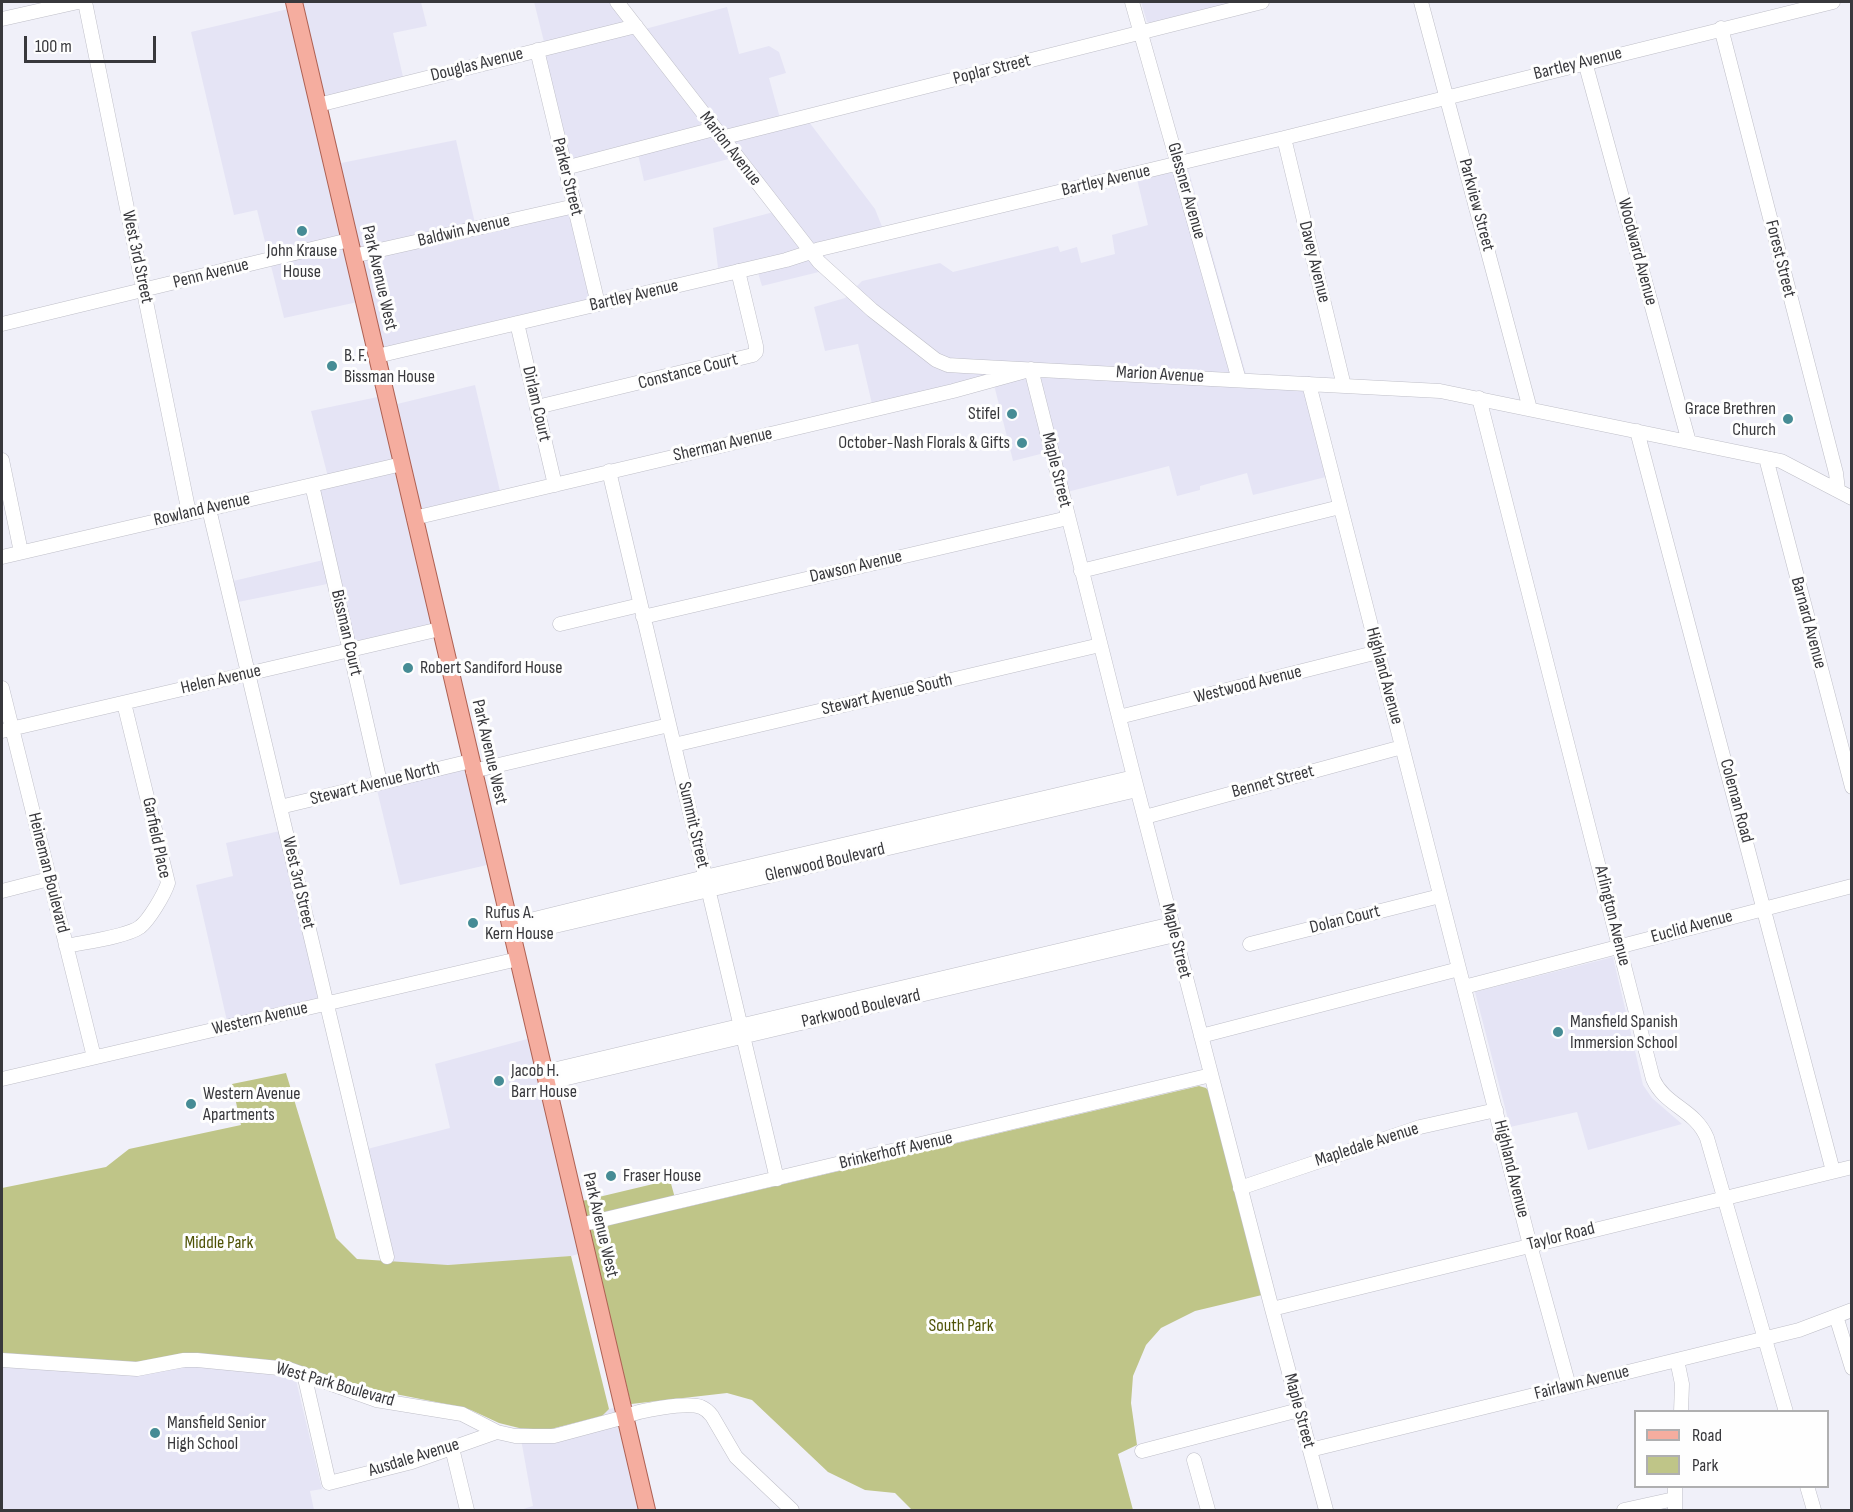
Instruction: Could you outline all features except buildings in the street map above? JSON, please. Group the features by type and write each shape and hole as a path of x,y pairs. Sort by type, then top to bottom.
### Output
{"main road":[{"name":"Park Avenue West","path":"294,2 647,1510"}],"street":[{"path":"2,19 78,2"},
{"name":"West 3rd Street","path":"85,2 189,513"},
{"name":"Marion Avenue","path":"617,2 810,252 858,297 936,360 955,366 1432,390 1766,458 1791,465 1851,498"},
{"name":"Glessner Avenue","path":"1132,2 1239,380"},
{"name":"Poplar Street","path":"565,168 1262,2"},
{"name":"Parkview Street","path":"1421,2 1530,409"},
{"name":"Bartley Avenue","path":"377,356 786,260 810,252 1284,138 1806,5 1833,2"},
{"name":"Douglas Avenue","path":"318,105 636,26"},
{"name":"Forest Street","path":"1721,28 1836,473 1838,490"},
{"name":"Parker Street","path":"537,50 598,304"},
{"name":"Woodward Avenue","path":"1585,62 1689,442"},
{"name":"Davey Avenue","path":"1284,138 1344,386"},
{"name":"Baldwin Avenue","path":"351,248 574,206"},
{"name":"Penn Avenue","path":"2,324 144,290 351,248"},
{"name":"Constance Court","path":"537,407 753,355 756,352 756,346 738,271"},
{"name":"Dirlam Court","path":"518,323 555,484"},
{"path":"953,391 955,366"},
{"name":"Sherman Avenue","path":"414,518 953,391 1031,369"},
{"name":"Maple Street","path":"1031,369 1144,817 1326,1510"},
{"name":"Highland Avenue","path":"1309,384 1530,1245 1569,1386"},
{"name":"Arlington Avenue","path":"1479,398 1657,1087 1666,1098 1694,1117 1704,1130 1785,1410"},
{"name":"Coleman Road","path":"1638,431 1833,1171"},
{"name":"Barnard Avenue","path":"1766,458 1851,787"},
{"path":"2,460 21,552"},
{"name":"Rowland Avenue","path":"2,557 402,464"},
{"name":"Summit Street","path":"609,471 777,1179"},
{"name":"Bissman Court","path":"312,485 380,782"},
{"path":"1081,571 1340,507"},
{"name":"West 3rd Street","path":"209,509 387,1257"},
{"name":"Dawson Avenue","path":"560,624 642,611 1068,518"},
{"name":"Helen Avenue","path":"7,730 440,629"},
{"name":"Stewart Avenue South","path":"674,745 1100,645"},
{"name":"Westwood Avenue","path":"1119,717 1378,652"},
{"name":"Heineman Boulevard","path":"2,688 7,730 49,879 94,1057"},
{"name":"Garfield Place","path":"66,946 126,933 141,926 168,883 124,703"},
{"path":"472,766 669,725"},
{"name":"Bennet Street","path":"1144,817 1402,747"},
{"name":"Stewart Avenue North","path":"280,807 380,782 472,766"},
{"name":"Glenwood Boulevard","path":"511,930 1136,784"},
{"path":"2,891 49,879"},
{"name":"Euclid Avenue","path":"1464,987 1851,886"},
{"name":"Dolan Court","path":"1250,944 1440,896"},
{"path":"545,1077 1173,929"},
{"name":"Western Avenue","path":"2,1079 518,959"},
{"path":"1201,1036 1459,969"},
{"name":"Brinkerhoff Avenue","path":"580,1225 1211,1076"},
{"name":"Mapledale Avenue","path":"1240,1188 1420,1127 1496,1110"},
{"name":"Taylor Road","path":"1272,1308 1851,1167"},
{"name":"Fairlawn Avenue","path":"1310,1450 1806,1328 1851,1310"},
{"path":"1836,1316 1851,1368"},
{"name":"West Park Boulevard","path":"2,1360 131,1369 148,1368 184,1360 208,1360 281,1368 376,1400 468,1416 498,1432 515,1436 554,1436 626,1418 636,1412 693,1405 702,1408 712,1416 736,1457 792,1510"},
{"path":"1677,1360 1682,1384 1681,1410"},
{"name":"Ausdale Avenue","path":"304,1374 329,1482 412,1462 498,1432"},
{"path":"1142,1451 1299,1410"},
{"path":"467,1510 456,1446 472,1434 472,1424 468,1416"},
{"path":"1194,1460 1208,1510"},
{"path":"1808,1488 1814,1510"},
{"path":"1624,1510 1675,1499"}],"shaded area":[{"path":"289,2 421,2 427,26 393,33 406,90 328,108 341,163 456,140 477,232 572,211 593,299 379,352 367,300 284,318 257,210 234,215 191,32 288,9"},
{"path":"534,2 625,2 645,29 727,7 739,54 769,46 779,52 786,73 769,78 783,129 809,122 875,209 883,229 816,247 835,268 762,286 755,263 718,268 713,228 785,209 744,155 644,181 638,154 570,170 542,56 547,54"},
{"path":"1141,2 1239,2 1152,24 1147,22"},
{"path":"1187,165 1246,374 1315,377 1334,475 1253,495 1247,473 1200,486 1200,490 1177,496 1169,466 1067,492 1056,450 1013,461 992,377 872,404 858,344 825,351 814,307 845,298 862,281 940,263 953,272 1058,246 1060,252 1077,247 1081,263 1115,254 1112,235 1148,225 1136,175"},
{"path":"475,385 500,491 418,510 449,633 355,653 337,582 238,602 233,581 332,558 314,481 328,477 311,411 387,395 389,406"},
{"path":"477,763 500,862 400,885 376,786"},
{"path":"280,831 319,999 227,1021 196,885 233,876 226,843"},
{"name":"Mansfield Spanish Immersion School","path":"1613,957 1643,1085 1652,1098 1682,1124 1588,1150 1577,1112 1510,1127 1475,992"},
{"path":"542,1035 594,1250 571,1256 542,1259 448,1265 394,1263 367,1149 450,1128 435,1064"},
{"name":"Mansfield Senior High School","path":"2,1365 192,1365 295,1376 322,1489 310,1491 314,1510 2,1510"},
{"path":"631,1404 656,1510 520,1510 533,1506 519,1428 547,1430 602,1416 609,1409"}],"green space":[{"name":"Middle Park","path":"286,1073 336,1238 357,1259 448,1265 571,1256 609,1409 602,1416 547,1430 519,1428 499,1423 456,1406 365,1388 283,1362 259,1359 201,1354 136,1363 2,1353 2,1188 106,1167 129,1149 241,1125 232,1084"},
{"name":"South Park","path":"1199,1086 1206,1088 1211,1094 1262,1295 1195,1311 1161,1328 1146,1345 1133,1376 1131,1403 1137,1445 1118,1454 1133,1510 912,1510 895,1493 865,1490 828,1472 752,1400 727,1393 631,1404 582,1201 670,1180 678,1209"}],"place":[{"name":"John Krause House","path":"302,231"},
{"name":"B. F. Bissman House","path":"332,366"},
{"name":"Stifel","path":"1012,414"},
{"name":"Grace Brethren Church","path":"1788,419"},
{"name":"October-Nash Florals & Gifts","path":"1022,443"},
{"name":"Robert Sandiford House","path":"408,668"},
{"name":"Rufus A. Kern House","path":"473,923"},
{"name":"Mansfield Spanish Immersion School","path":"1558,1032"},
{"name":"Jacob H. Barr House","path":"499,1081"},
{"name":"Western Avenue Apartments","path":"191,1104"},
{"name":"Fraser House","path":"611,1176"},
{"name":"Mansfield Senior High School","path":"155,1433"}]}
